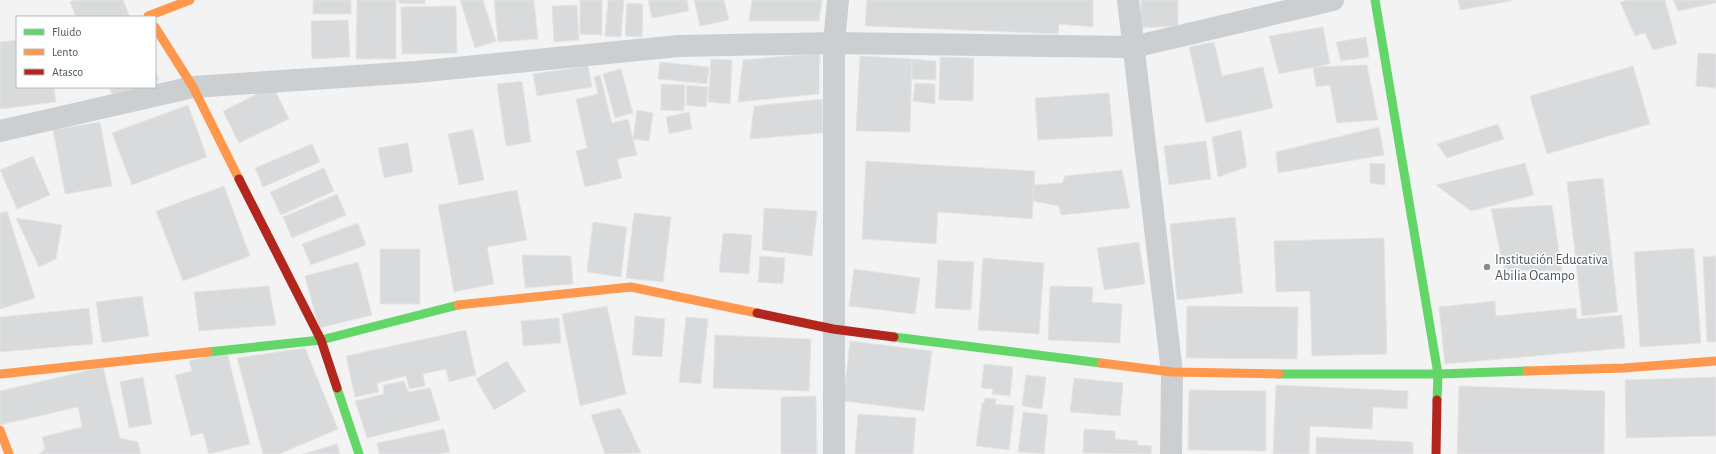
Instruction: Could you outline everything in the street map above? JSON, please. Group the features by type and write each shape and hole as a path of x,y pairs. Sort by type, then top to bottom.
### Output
{"street":[{"path":"151,16 190,0"},
{"path":"834,454 834,43 838,0"},
{"path":"1128,0 1172,372 1171,454"},
{"path":"0,131 193,87 416,72 678,46 834,43 1133,47 1333,0"},
{"path":"1375,0 1438,374 1436,454"},
{"path":"142,5 148,16"},
{"path":"156,29 193,87 321,340 359,454"},
{"path":"0,374 321,340 457,305 631,287 833,329 1172,372 1304,375 1438,374 1624,368 1716,361"},
{"path":"0,430 8,454"}],"building":[{"path":"74,0 123,0 130,16 76,16 70,2"},
{"path":"313,0 351,0 351,14 313,14"},
{"path":"357,0 396,0 396,59 356,59"},
{"path":"399,0 425,0 425,4 399,3"},
{"path":"460,0 483,0 496,41 475,48"},
{"path":"494,0 534,0 538,39 498,42"},
{"path":"580,0 602,0 602,35 580,34"},
{"path":"608,0 624,0 621,37 605,36"},
{"path":"648,0 687,0 689,11 652,18"},
{"path":"694,0 724,0 729,20 700,26"},
{"path":"752,0 822,0 819,21 749,21"},
{"path":"867,0 1093,0 1093,27 1059,24 1058,34 865,26"},
{"path":"1141,0 1178,0 1178,26 1140,28"},
{"path":"1458,0 1511,0 1511,1 1460,10"},
{"path":"1627,0 1665,0 1677,44 1653,50 1645,33 1635,36 1620,2"},
{"path":"1673,0 1716,0 1716,3 1678,11"},
{"path":"627,3 643,4 642,37 625,36"},
{"path":"577,5 579,40 554,42 552,6"},
{"path":"456,6 457,53 402,54 401,7"},
{"path":"348,20 350,57 312,59 311,21"},
{"path":"1323,27 1330,64 1279,74 1269,36"},
{"path":"1366,37 1369,57 1341,61 1336,42"},
{"path":"16,40 16,88 54,88 56,102 0,109 0,42"},
{"path":"1214,42 1222,76 1263,67 1273,108 1206,123 1189,47"},
{"path":"820,53 819,94 738,102 743,60"},
{"path":"1698,53 1716,54 1716,88 1696,86"},
{"path":"860,56 912,59 910,132 856,131"},
{"path":"940,57 974,58 973,101 939,100"},
{"path":"711,59 732,60 730,104 708,102"},
{"path":"912,59 936,61 936,80 912,79"},
{"path":"660,62 709,67 707,84 658,79"},
{"path":"1367,65 1378,120 1337,123 1330,85 1316,87 1313,67"},
{"path":"588,66 592,87 537,96 533,74"},
{"path":"1633,66 1650,124 1547,154 1530,96"},
{"path":"621,69 633,113 615,118 603,74"},
{"path":"156,72 159,80 156,82"},
{"path":"600,75 612,123 628,119 637,155 617,159 622,178 585,187 576,151 587,148 576,99 598,94 594,77"},
{"path":"522,81 531,142 506,146 497,84"},
{"path":"915,83 935,84 935,104 913,101"},
{"path":"661,84 685,85 684,111 661,110"},
{"path":"687,85 708,87 706,107 686,105"},
{"path":"273,86 289,119 239,143 223,111"},
{"path":"109,88 139,88 114,98"},
{"path":"1109,93 1113,136 1038,140 1035,98"},
{"path":"822,99 823,133 750,139 754,106"},
{"path":"188,105 207,157 132,185 112,133"},
{"path":"637,110 653,113 649,141 633,139"},
{"path":"689,112 692,129 669,134 666,117"},
{"path":"100,122 112,186 65,194 53,130"},
{"path":"1498,124 1504,139 1447,158 1437,144"},
{"path":"1379,127 1384,155 1278,173 1276,152"},
{"path":"473,129 484,180 459,185 448,134"},
{"path":"1241,130 1247,167 1218,177 1212,137"},
{"path":"1206,141 1211,179 1169,185 1164,146"},
{"path":"408,143 413,172 384,178 378,148"},
{"path":"312,144 320,162 263,187 255,168"},
{"path":"33,156 50,195 17,209 0,170"},
{"path":"866,161 1035,171 1032,219 938,212 936,244 862,239"},
{"path":"1370,163 1385,164 1385,185 1370,183"},
{"path":"1525,163 1534,195 1471,211 1436,185"},
{"path":"324,168 334,191 281,215 270,192"},
{"path":"1122,170 1130,208 1061,215 1059,206 1033,201 1034,185 1062,183 1065,176"},
{"path":"1603,178 1618,312 1582,316 1567,182"},
{"path":"224,186 250,256 183,281 156,211"},
{"path":"517,190 527,240 487,247 494,284 454,292 438,205"},
{"path":"337,194 346,215 292,238 283,217"},
{"path":"1552,205 1562,271 1504,270 1491,209"},
{"path":"764,208 817,211 812,256 762,250"},
{"path":"7,211 35,298 0,309 0,213"},
{"path":"634,213 671,217 663,282 626,278"},
{"path":"1235,217 1243,293 1177,300 1170,224"},
{"path":"16,218 62,225 56,259 39,267"},
{"path":"593,222 627,227 621,277 587,272"},
{"path":"358,223 366,245 311,265 302,244"},
{"path":"723,233 752,235 749,274 719,272"},
{"path":"1384,238 1387,354 1312,356 1310,291 1276,292 1274,241"},
{"path":"1139,242 1145,284 1104,290 1097,248"},
{"path":"1694,248 1701,343 1640,347 1634,252"},
{"path":"380,249 420,249 420,304 380,304"},
{"path":"522,255 571,256 573,284 525,288"},
{"path":"760,256 785,258 783,284 758,282"},
{"path":"1716,256 1716,342 1707,342 1703,257"},
{"path":"983,258 1044,263 1039,334 978,330"},
{"path":"938,260 974,262 971,310 935,308"},
{"path":"358,262 372,315 319,328 305,276"},
{"path":"854,269 920,278 915,314 849,306"},
{"path":"269,286 276,325 199,331 194,292"},
{"path":"1050,286 1093,287 1092,302 1122,304 1120,343 1048,340"},
{"path":"142,296 149,336 102,343 96,302"},
{"path":"1495,301 1496,316 1576,308 1577,319 1622,315 1625,348 1445,364 1439,307"},
{"path":"607,306 626,394 580,406 562,314"},
{"path":"1187,306 1298,307 1297,359 1186,358"},
{"path":"89,308 93,344 0,352 0,317"},
{"path":"635,316 665,319 662,357 632,355"},
{"path":"686,317 708,319 701,384 679,382"},
{"path":"559,318 561,343 523,346 521,321"},
{"path":"466,330 476,375 449,382 446,369 423,374 425,386 409,389 406,376 377,383 379,392 355,397 346,356"},
{"path":"715,335 811,339 809,391 713,388"},
{"path":"850,341 932,351 924,411 843,401"},
{"path":"305,348 338,429 279,454 263,454 237,358"},
{"path":"227,352 250,444 209,454 203,433 191,436 175,375 192,371 189,361"},
{"path":"507,361 526,391 494,410 476,379"},
{"path":"984,364 1013,367 1010,396 992,394 993,389 981,388"},
{"path":"103,367 120,438 138,442 141,454 39,454 45,449 42,437 82,427 78,407 0,425 0,391"},
{"path":"1026,375 1046,377 1042,409 1022,406"},
{"path":"143,377 152,424 129,428 120,382"},
{"path":"1716,377 1716,436 1626,438 1625,380"},
{"path":"1074,378 1123,383 1120,416 1070,412"},
{"path":"404,381 408,392 430,388 440,420 367,438 355,401 384,394 383,385"},
{"path":"1276,385 1408,391 1407,409 1373,407 1372,429 1310,426 1309,454 1273,454"},
{"path":"1459,386 1605,391 1604,454 1457,454"},
{"path":"1189,390 1266,391 1266,451 1188,450"},
{"path":"816,396 817,454 781,454 781,397"},
{"path":"985,398 996,399 995,404 1014,406 1009,450 976,446 982,403 984,403"},
{"path":"620,408 641,453 605,454 591,415"},
{"path":"1023,412 1048,415 1044,454 1018,452"},
{"path":"858,414 916,418 913,454 855,454"},
{"path":"444,429 450,452 439,454 379,454 377,443"},
{"path":"1084,429 1115,431 1115,439 1138,441 1137,445 1152,446 1151,454 1083,453"},
{"path":"1316,437 1413,442 1413,454 1316,454"},
{"path":"337,444 340,454 303,454"}],"traffic: fast":[{"path":"1375,0 1438,374 1437,400"},
{"path":"208,352 321,340 458,305"},
{"path":"894,337 1101,363"},
{"path":"1279,374 1438,374 1527,371"},
{"path":"337,388 359,454"}],"traffic: slow":[{"path":"148,16 190,0"},
{"path":"156,29 193,87 239,179"},
{"path":"458,305 631,287 757,313"},
{"path":"0,374 208,352"},
{"path":"1527,371 1624,368 1716,361"},
{"path":"1101,363 1172,372 1279,374"},
{"path":"0,430 9,454"}],"traffic: jam":[{"path":"239,179 321,340 337,388"},
{"path":"757,313 833,329 894,337"},
{"path":"1436,454 1437,400"}],"place":[{"name":"Institución Educativa Abilia Ocampo","path":"1487,267"}]}
